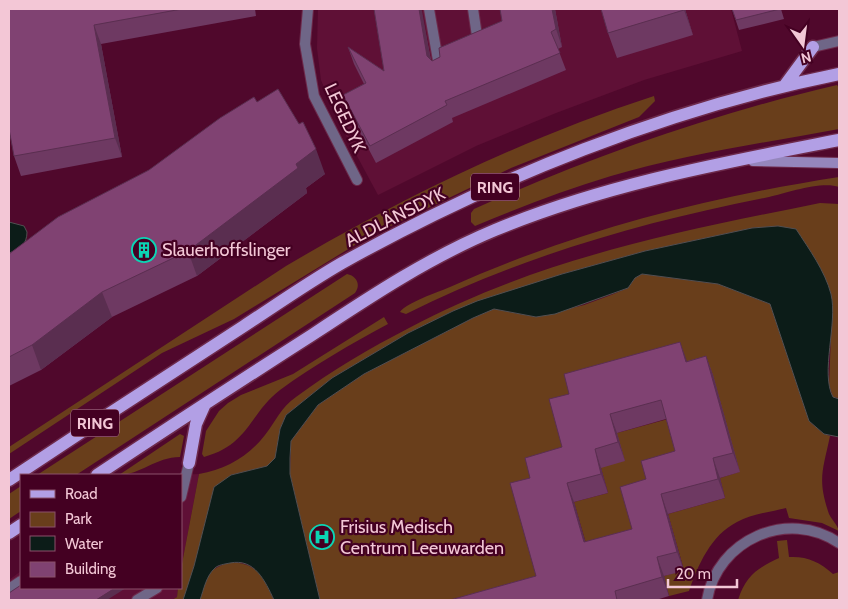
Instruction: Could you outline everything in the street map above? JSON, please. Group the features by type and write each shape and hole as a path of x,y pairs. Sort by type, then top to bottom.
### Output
{"main road":[{"path":"785,85 813,47"},
{"name":"ALDLÂNSDYK","path":"9,480 342,263 474,197 563,158 654,124 785,85 839,74"},
{"name":"RING","path":"99,474 391,283 453,249 493,230 605,191 677,172 839,140"},
{"path":"737,160 839,163"},
{"path":"189,463 196,424 205,404"},
{"path":"9,533 20,526"}],"street":[{"name":"LEGEDYK","path":"308,9 305,44 314,96 357,180"},
{"path":"429,9 440,72"},
{"path":"473,9 477,36"},
{"path":"813,47 839,42"},
{"path":"182,493 189,463"},
{"path":"707,600 709,588 721,564 739,545 762,533 787,528 810,530 830,537 839,543"},
{"path":"9,589 20,582"},
{"path":"137,600 155,589"}],"shaded area":[{"path":"318,9 731,9 742,51 644,80 556,113 476,146 378,195 337,119 321,80 317,48"},
{"path":"199,474 182,564 182,475"},
{"path":"20,572 20,589 178,589 177,597 172,600 9,600 9,580"}],"green space":[{"path":"837,85 839,88 839,129 639,168 560,193 475,226 471,222 471,213 474,209 607,155 744,109"},
{"path":"654,96 655,101 639,117 511,168 368,237 234,319 162,353 9,454 9,447 286,266 375,216 512,150"},
{"path":"839,177 839,187 823,185 804,188 675,218 583,243 494,275 406,314 400,312 423,298 497,267 592,233 690,206 789,185"},
{"path":"820,203 839,204 838,398 833,397 829,385 831,293 778,226 752,228 645,251 562,274 453,311 408,333 332,378 286,415 280,429 275,459 267,466 231,475 194,566 186,596 183,600 172,600 177,597 178,589 182,589 182,564 199,474 218,469 244,456 258,443 282,410 291,401 323,378 394,336 458,304 508,283 610,250 714,225"},
{"path":"347,274 356,279 358,287 355,293 78,474 39,474"},
{"path":"642,274 718,284 770,304 809,421 824,434 830,436 823,466 822,483 829,514 839,531 822,523 789,518 786,508 743,519 728,528 713,543 701,561 689,591 669,596 664,576 684,570 668,514 725,498 720,478 739,472 693,381 569,466 543,595 525,600 320,600 290,474 291,441 318,405 364,374 494,309 536,317 584,305 611,295 628,288 635,278"},
{"path":"384,317 388,324 333,355 280,390 261,409 240,437 219,452 204,457 202,454 206,431 219,411 228,403 241,395 293,374"},
{"path":"668,419 682,470 639,548 591,561 574,502 608,493 601,468 617,433"},
{"path":"180,434 184,436 180,457 163,460 127,474 120,474"},
{"path":"20,487 20,512 9,519 9,494"},
{"path":"787,540 789,557 813,561 833,574 839,572 839,600 738,600 748,579 758,570 779,558 777,541"},
{"path":"231,562 248,566 259,573 274,600 200,600 206,580 212,571"}],"water":[{"path":"9,222 24,226 27,232 26,240 22,246 9,253"},
{"path":"778,226 796,229 821,269 831,294 833,306 828,375 829,387 833,397 839,399 839,437 824,434 809,421 770,304 718,284 642,274 635,278 628,288 555,314 536,317 494,309 364,374 318,405 291,441 290,474 320,600 274,600 258,572 239,562 224,564 215,568 207,579 200,600 183,600 194,566 214,487 231,475 267,466 275,458 280,429 286,415 332,378 408,333 477,301 562,274 645,251 752,228"}],"building":[{"path":"9,9 182,9 94,25 115,138 14,156 9,129"},
{"path":"374,9 419,9 427,56 432,61 440,57 439,48 502,21 500,9 552,9 556,29 551,32 560,53 445,101 447,105 370,146 343,95 366,83 348,47 384,71"},
{"path":"601,9 683,9 684,10 608,33"},
{"path":"732,9 780,9 736,20"},
{"name":"Slauerhoffslinger","path":"278,89 299,124 303,122 316,149 296,164 298,168 188,251 102,292 32,345 9,357 9,254 58,217 149,170 220,118 254,97 257,102"},
{"path":"680,342 686,362 706,356 733,453 713,458 718,479 661,494 677,552 657,557 662,577 615,591 617,600 450,600 536,576 510,483 530,478 525,458 562,447 549,399 569,394 564,374","holes":["661,400 675,451 641,461 646,479 620,487 632,529 584,542 567,483 601,474 595,449 618,442 610,414"]},
{"path":"20,586 20,589 113,589 96,600 9,600 9,593"}],"place":[{"name":"Slauerhoffslinger","path":"144,250"},
{"name":"Frisius Medisch Centrum Leeuwarden","path":"322,537"}]}
